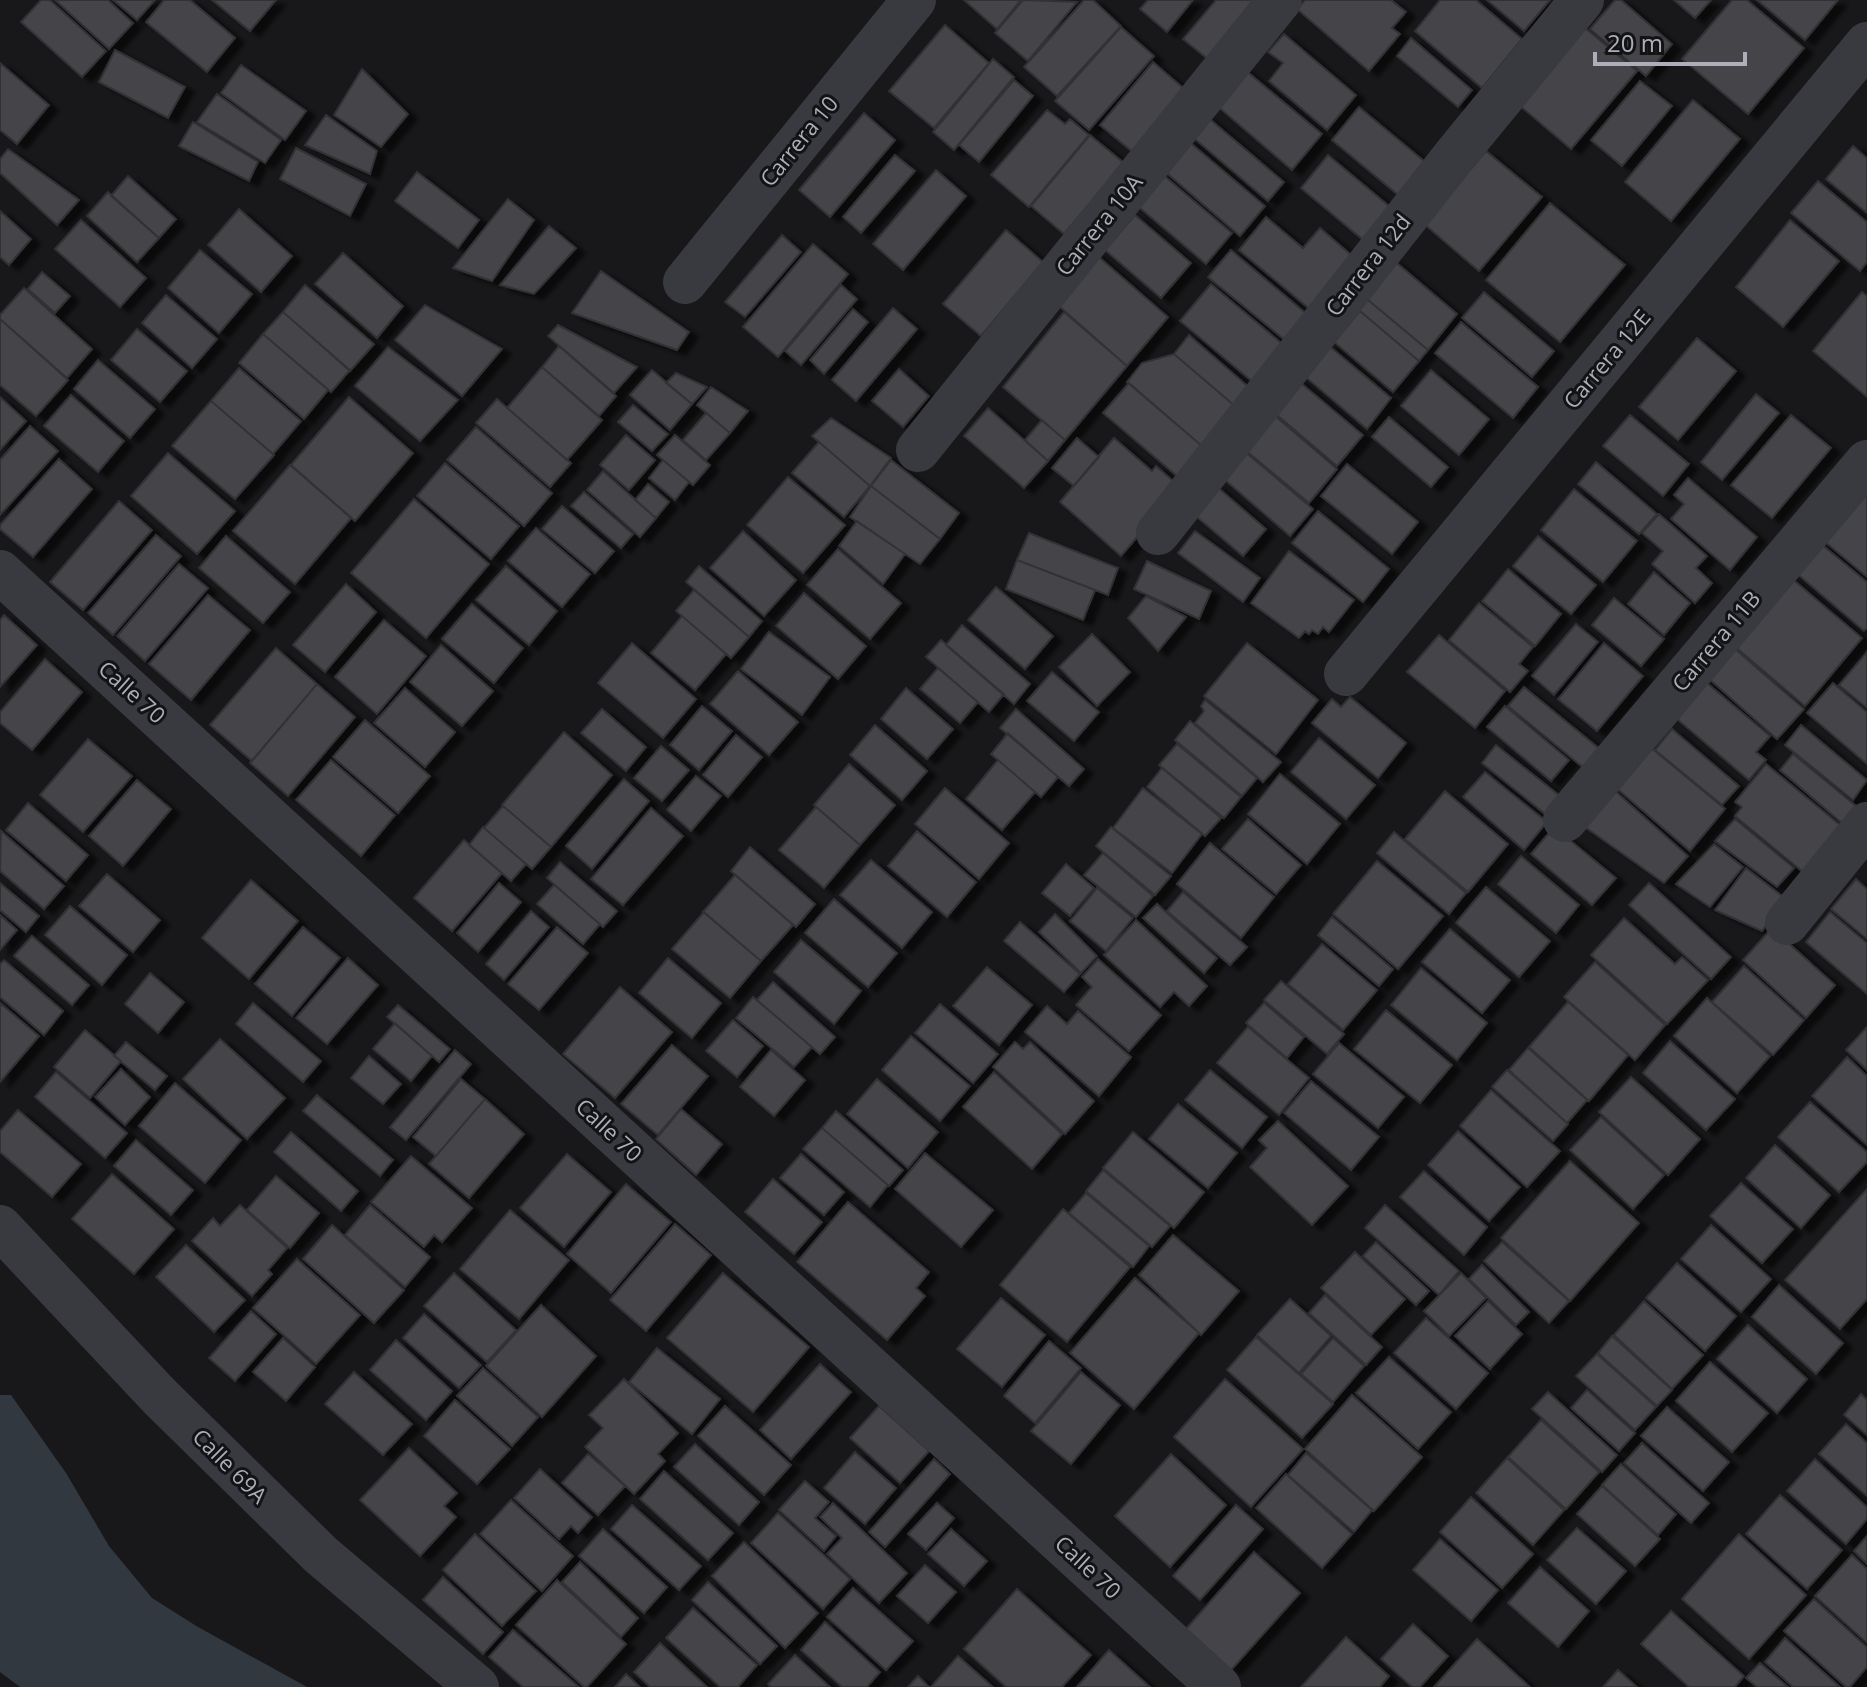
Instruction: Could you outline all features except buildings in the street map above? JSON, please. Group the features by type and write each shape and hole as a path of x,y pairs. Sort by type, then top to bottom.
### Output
{"street":[{"name":"Carrera 10","path":"685,282 914,0"},
{"name":"Carrera 10A","path":"918,450 1280,0"},
{"name":"Carrera 12d","path":"1158,533 1456,154 1582,0"},
{"name":"Carrera 12E","path":"1346,674 1867,44"},
{"name":"Carrera 11B","path":"1565,820 1867,462"},
{"name":"Calle 70","path":"0,572 1219,1687"},
{"path":"1787,923 1867,824"},
{"name":"Calle 69A","path":"0,1227 160,1397 321,1555 477,1687"}],"shaded area":[{"path":"0,1395 11,1395 66,1473 109,1546 152,1598 307,1687 20,1687 0,1672"}]}
